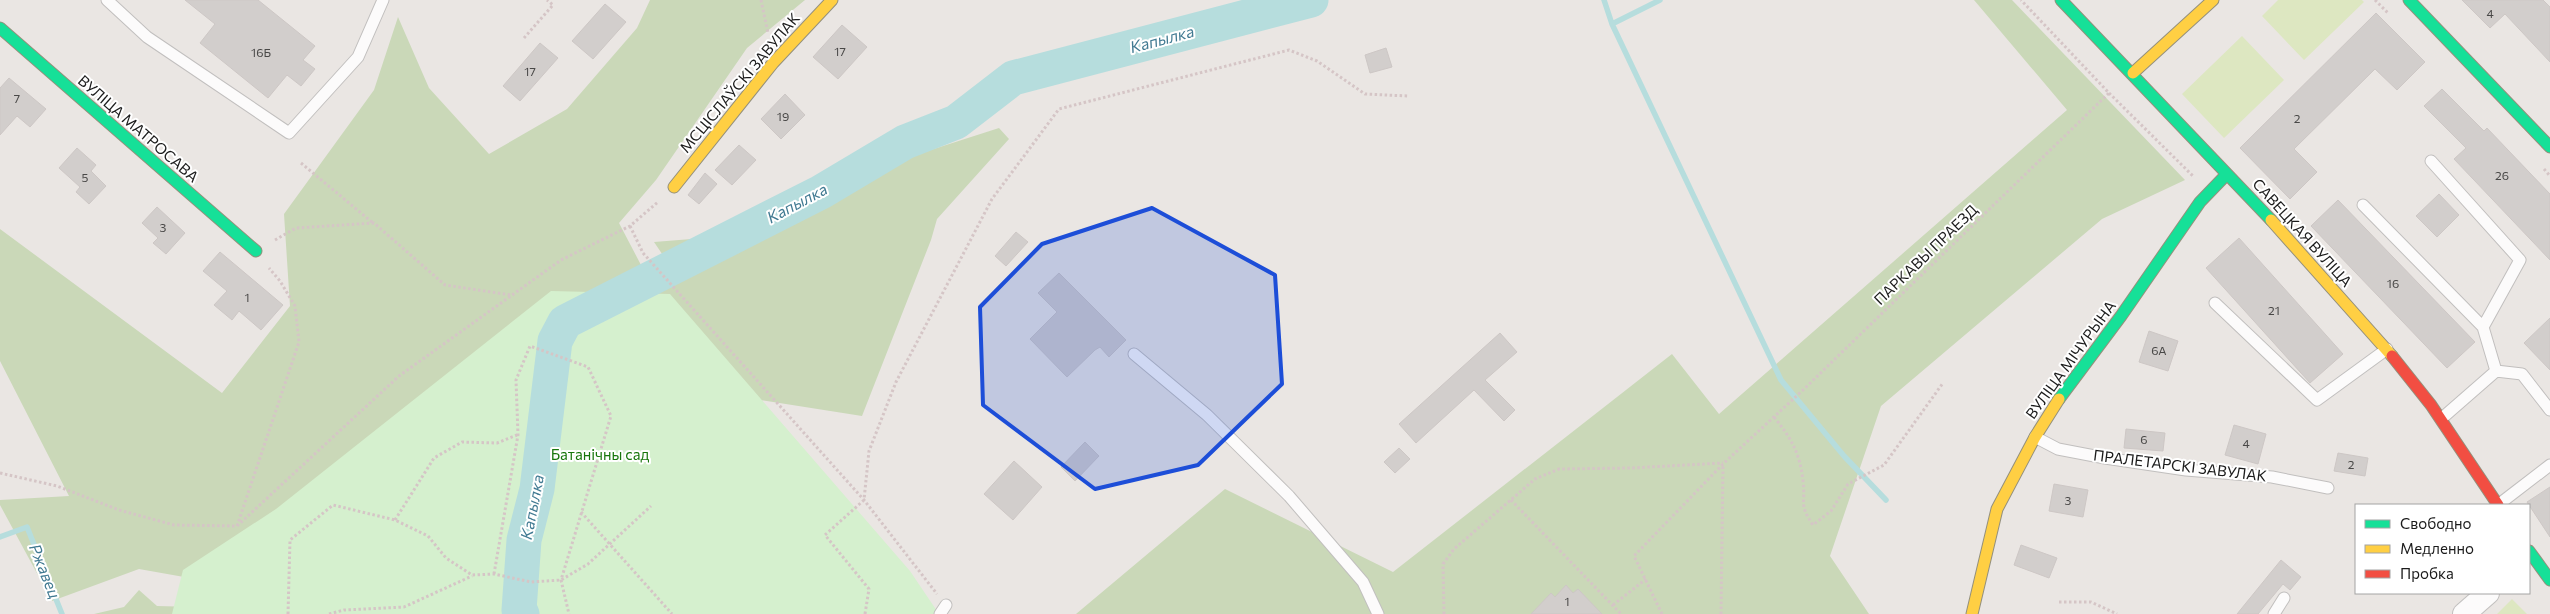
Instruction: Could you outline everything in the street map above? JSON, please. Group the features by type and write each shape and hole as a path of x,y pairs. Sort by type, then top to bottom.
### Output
{"street":[{"name":"МСЦІСЛАЎСКІ ЗАВУЛАК","path":"674,188 773,63 832,0"},
{"name":"САВЕЦКАЯ ВУЛІЦА","path":"2061,0 2228,174 2387,349 2441,419 2497,504"},
{"path":"2133,73 2213,0"},
{"path":"2409,0 2550,146"},
{"name":"ВУЛІЦА МАТРОСАВА","path":"0,28 256,252"},
{"name":"ВУЛІЦА МІЧУРЫНА","path":"1972,614 1997,509 2050,411 2121,316 2200,202 2228,174"},
{"path":"2530,554 2550,580"},
{"path":"2464,614 2487,594"}],"lane":[{"path":"107,0 148,37 289,133 358,56 383,0"},
{"path":"2431,161 2520,260 2484,327"},
{"path":"2363,205 2484,327 2496,371"},
{"path":"2215,303 2317,400 2387,349"},
{"path":"1134,354 1207,415 1289,496 1363,582 1378,614"},
{"path":"2441,419 2496,371 2522,374 2550,410"},
{"name":"ПРАЛЕТАРСКІ ЗАВУЛАК","path":"2035,437 2058,449 2105,458 2186,470 2272,477 2328,488"},
{"path":"2499,504 2550,465"},
{"path":"2274,614 2284,598"}],"path":[{"path":"524,38 553,5 547,0"},
{"path":"2021,0 2109,93 2208,193"},
{"path":"865,614 869,589 825,535 864,500 869,451 896,382 992,199 1059,109 1289,50 1317,61 1365,94 1408,96"},
{"name":"ПАРКАВЫ ПРАЕЗД","path":"1646,580 1634,556 1724,463 1802,391 2109,93"},
{"path":"301,163 445,285 512,295"},
{"path":"0,473 57,486 119,510 174,525 237,526 399,376 561,260 630,226 674,188"},
{"path":"237,526 299,342 295,306 280,281 256,252 296,228 374,223"},
{"path":"630,226 643,253 864,500 943,610"},
{"path":"494,574 518,435 516,380 530,346 588,368 612,416 561,580 569,614"},
{"path":"1774,417 1793,440 1803,480 1803,510 1813,525 1832,511 1848,484 1884,465 1943,383"},
{"path":"395,520 434,458 462,442 497,443 518,435"},
{"path":"1444,614 1443,564 1454,549 1535,479 1558,469 1631,468 1724,463 1721,614"},
{"path":"1512,500 1621,614"},
{"path":"288,614 290,540 334,506 395,520 428,536 446,558 472,576"},
{"path":"329,614 344,610 404,607 472,576 494,574 531,582 561,580 588,564 651,506"},
{"path":"581,512 672,614"},
{"path":"1613,606 1646,580 1662,614"},
{"path":"2059,602 2091,602 2117,614"}],"highlighted area":[{"path":"1152,208 1275,275 1282,384 1198,465 1095,489 983,405 980,307 1042,244"}],"green space":[{"path":"650,0 805,0 747,48 656,180 619,223 641,265 657,286 677,276 654,242 754,234 915,155 999,128 1009,139 937,219 931,240 862,416 760,400 297,597 139,569 52,601 0,505 0,500 69,496 0,361 0,229 222,393 290,306 284,214 374,90 398,17 429,88 489,154 567,109 637,28"},
{"path":"1974,0 2012,0 2185,180 2102,219 1881,406 1830,556 1869,614 1076,614 1225,489 1393,572 1672,354 1719,414 2067,110"},
{"path":"2278,0 2362,0 2364,2 2304,60 2262,16"},
{"path":"2242,36 2284,80 2224,138 2182,94"},
{"name":"Батанічны сад","path":"551,291 670,294 910,571 939,614 172,614 183,570 276,509"},
{"path":"139,590 157,606 196,607 215,614 94,614 124,607"},
{"path":"2512,599 2527,614 2497,614"}],"building":[{"path":"185,0 258,0 315,46 303,60 315,69 301,86 287,75 268,98 200,43 215,24"},
{"path":"2462,0 2543,0 2550,7 2550,62 2505,14 2490,28"},
{"path":"605,4 626,22 593,59 572,41"},
{"path":"2376,13 2425,62 2397,90 2375,69 2294,149 2317,172 2290,199 2240,148"},
{"path":"842,25 867,47 838,79 813,57"},
{"path":"540,43 558,58 520,101 503,86"},
{"path":"1386,48 1392,67 1370,73 1365,55"},
{"path":"9,78 46,109 30,127 17,116 0,135 0,88"},
{"path":"2442,89 2484,131 2487,128 2550,194 2550,260 2454,159 2466,148 2424,106"},
{"path":"785,94 805,115 781,139 761,119"},
{"path":"739,145 756,160 732,185 715,170"},
{"path":"77,148 96,165 91,171 106,186 89,204 76,192 80,187 59,168"},
{"path":"705,173 717,184 699,204 688,195"},
{"path":"2439,194 2459,215 2437,237 2416,216"},
{"path":"2338,200 2475,342 2447,368 2311,226"},
{"path":"157,207 185,233 166,254 153,243 158,238 142,223"},
{"path":"1016,232 1028,242 1006,266 995,256"},
{"path":"2239,238 2343,354 2310,383 2206,268"},
{"path":"220,252 283,305 261,330 239,311 232,320 214,305 227,291 203,271"},
{"path":"1059,273 1126,340 1109,357 1100,347 1095,350 1067,377 1030,339 1057,312 1038,293"},
{"path":"2550,318 2550,370 2524,343"},
{"path":"2149,331 2178,341 2168,371 2139,362"},
{"path":"1500,333 1517,352 1485,380 1515,410 1504,421 1474,390 1416,443 1399,424"},
{"path":"2234,425 2266,434 2258,464 2225,455"},
{"path":"2126,429 2165,433 2163,451 2124,448"},
{"path":"1085,442 1099,456 1075,481 1061,467"},
{"path":"1399,448 1410,459 1395,473 1384,462"},
{"path":"2338,453 2368,458 2365,476 2334,471"},
{"path":"1014,461 1042,487 1013,520 984,494"},
{"path":"2054,484 2088,490 2083,517 2049,511"},
{"path":"2550,487 2550,537 2530,504 2527,502"},
{"path":"2021,545 2057,558 2049,578 2014,565"},
{"path":"2281,560 2301,577 2290,590 2283,584 2258,614 2237,614"},
{"path":"1566,585 1573,593 1578,589 1602,614 1531,614 1551,593 1555,597"}],"waterway":[{"name":"Капылка","path":"522,614 519,610 524,540 537,489 555,341 565,322 821,192 905,142 956,122 1013,78 1311,0"},
{"path":"1604,0 1612,24 1781,380 1844,456 1886,500"},
{"path":"1612,24 1660,0"},
{"name":"Ржавец","path":"0,537 27,527 62,614"}],"traffic: fast":[{"path":"2061,0 2271,220"},
{"path":"2409,0 2550,147"},
{"path":"0,28 256,251"},
{"path":"2059,399 2121,316 2200,202 2227,174"},
{"path":"2530,552 2550,580"}],"traffic: slow":[{"path":"674,187 773,63 832,0"},
{"path":"2133,73 2213,0"},
{"path":"2271,220 2392,356"},
{"path":"1972,614 1997,509 2035,437 2059,399"}],"traffic: jam":[{"path":"2392,356 2431,405 2497,504"}]}
